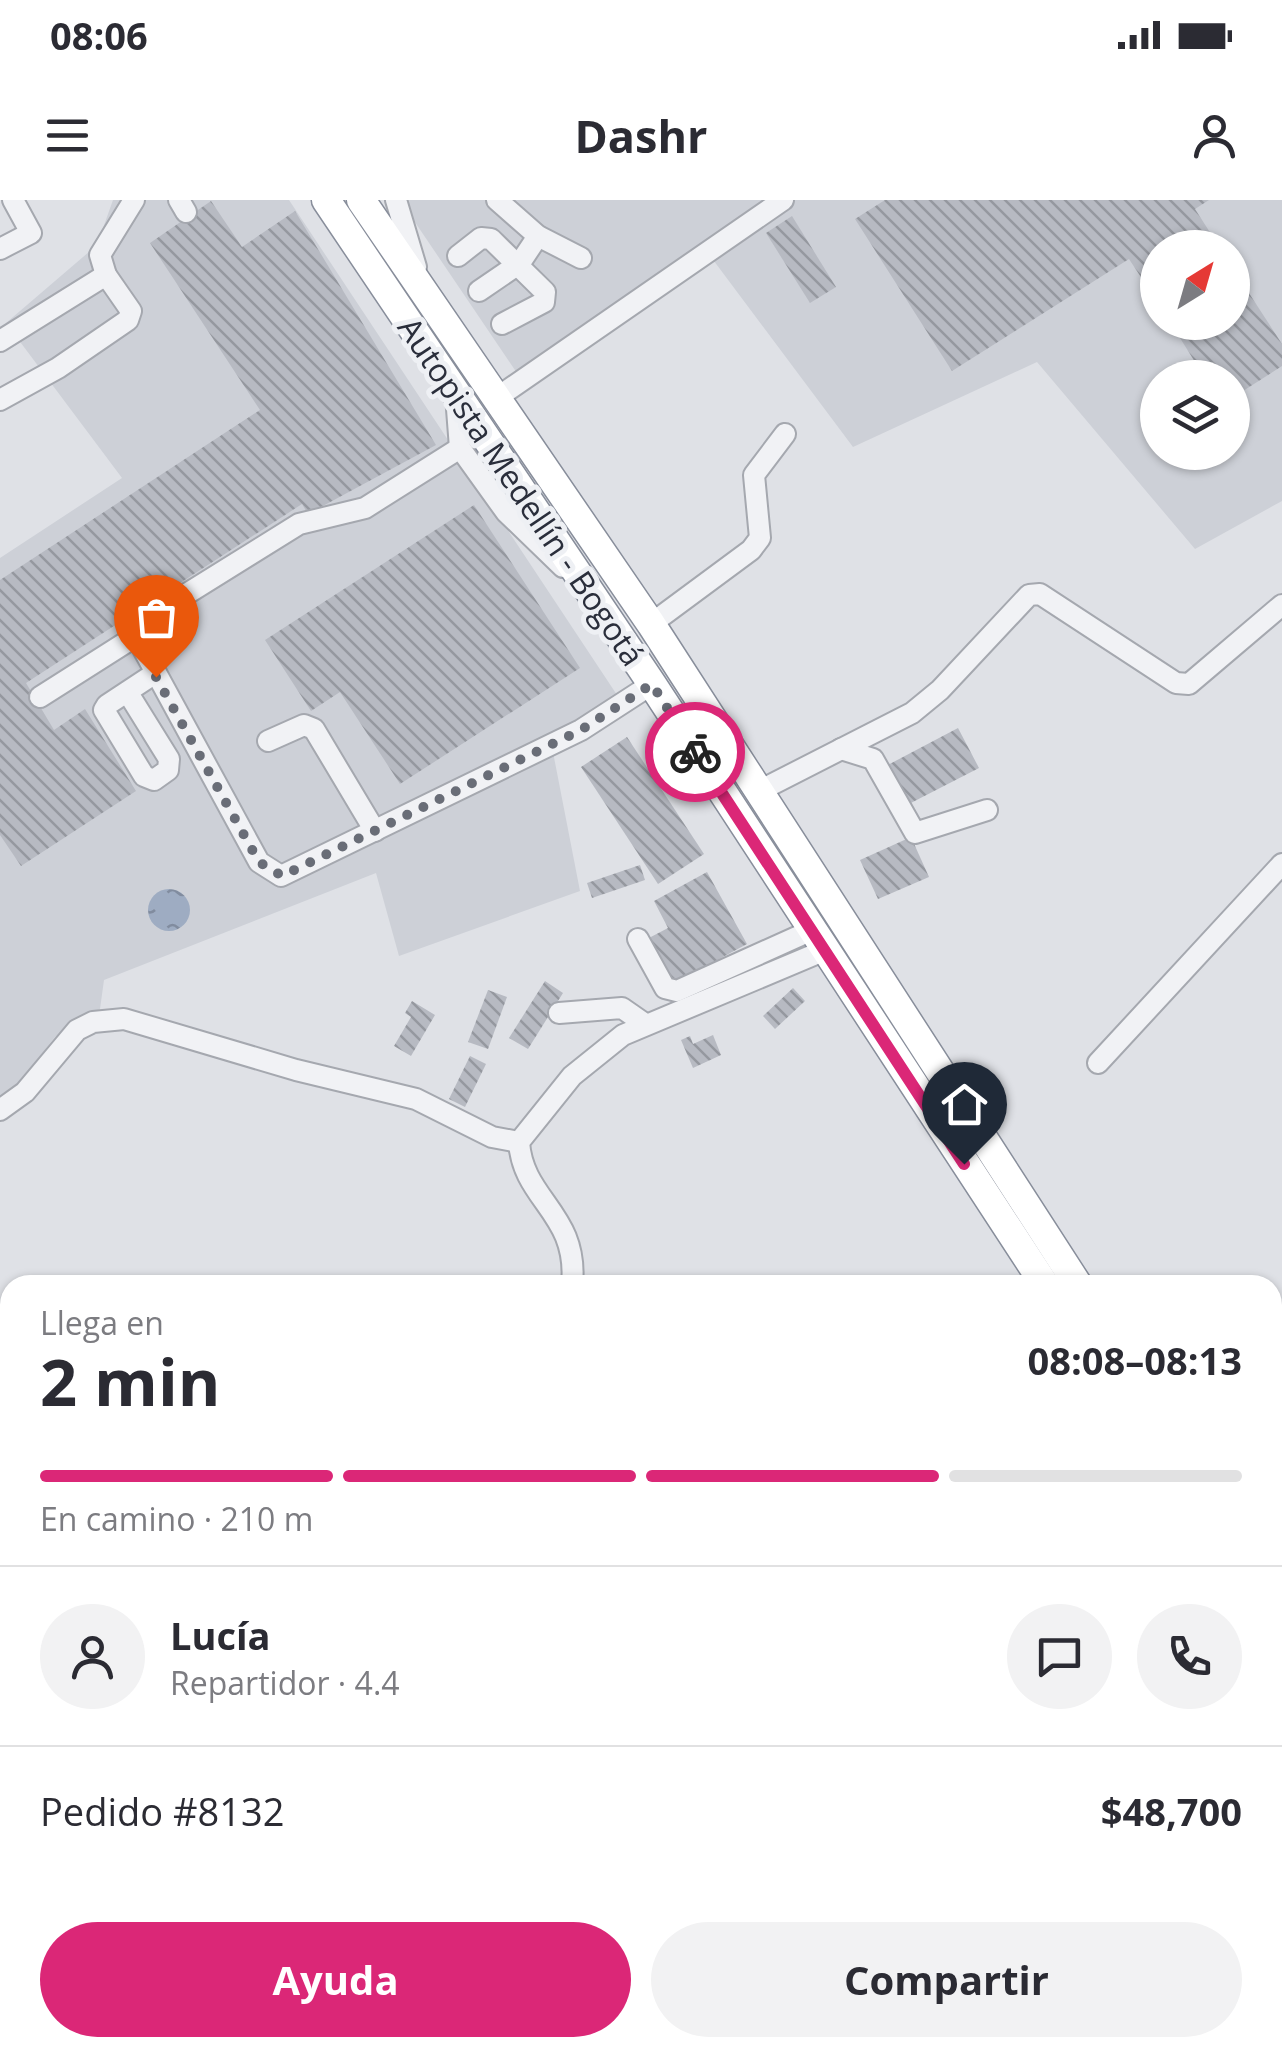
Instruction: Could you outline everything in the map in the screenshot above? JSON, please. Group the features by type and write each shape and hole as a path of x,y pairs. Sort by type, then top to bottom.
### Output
{"highway":[{"name":"Autopista Medellín - Bogotá","path":"326,200 652,684 816,941 1038,1275"},
{"name":"Autopista Medellín - Bogotá","path":"361,200 651,624 1071,1275"}],"street":[{"path":"0,204 10,200 31,232 0,249"},
{"path":"0,400 58,368 128,320 131,311 106,275 100,254 134,200"},
{"path":"396,200 424,293"},
{"path":"498,200 538,236 582,258"},
{"path":"498,397 782,200"},
{"path":"479,291 520,263 538,236"},
{"path":"458,256 486,237 520,263 546,297 502,324"},
{"path":"0,342 106,275"},
{"path":"456,389 460,448 506,512 590,594"},
{"path":"651,624 751,550 760,538 754,474 785,434"},
{"path":"460,448 365,508 298,524 140,622 136,636 154,674 259,862 282,876 581,730 652,684"},
{"path":"756,792 912,713 940,690 1029,594 1040,594 1176,683 1189,684 1282,605"},
{"path":"40,697 136,636"},
{"path":"128,693 154,674"},
{"path":"268,740 304,725 314,729 375,831"},
{"path":"841,749 872,759 915,833 987,810"},
{"path":"1098,1062 1282,864"},
{"path":"638,939 665,988 678,991 816,941"},
{"path":"519,1142 598,1051 816,941"},
{"path":"559,1013 622,1008 645,1024"},
{"path":"0,1110 24,1092 77,1030 93,1022 124,1019 296,1070 416,1099 492,1137 519,1142"},
{"path":"519,1142 525,1171 571,1242 572,1275"}],"shaded area":[{"path":"113,200 289,200 621,701 552,747 580,891 399,956 376,873 104,980 100,1009 55,1037 13,1090 0,1100 0,558 122,478 6,323 97,245"},
{"path":"400,200 1282,200 1282,501 1195,549 1037,362 853,447 705,249 519,376"}],"water":[{"path":"169,889 184,895 190,910 184,925 169,931 154,925 148,910 154,895"}],"building":[{"path":"885,200 1209,200 1195,209 1208,230 1140,230 1140,276 1129,259 952,371 855,219"},
{"path":"211,201 242,247 295,211 436,445 308,514 302,504 26,683 54,730 85,709 136,791 21,866 0,835 0,580 260,410 150,243"},
{"path":"792,216 836,287 810,303 766,233"},
{"path":"1250,295 1282,344 1282,366 1250,386 1250,360 1194,360 1181,340 1250,340"},
{"path":"474,505 580,668 400,784 340,692 311,711 265,640"},
{"path":"958,728 979,768 905,806 884,767"},
{"path":"627,737 704,854 658,884 581,767"},
{"path":"911,837 929,877 878,899 860,860"},
{"path":"640,865 645,880 592,898 587,883"},
{"path":"707,872 747,944 671,985 647,939 668,928 654,901"},
{"path":"545,981 563,993 528,1049 509,1038"},
{"path":"793,988 805,1001 775,1029 763,1016"},
{"path":"488,990 507,997 488,1049 468,1042"},
{"path":"412,1001 435,1015 411,1056 394,1046 411,1017 405,1013"},
{"path":"713,1035 721,1055 693,1068 681,1040 690,1036 693,1044"},
{"path":"470,1056 486,1064 465,1107 449,1099"}],"way so far":[{"path":"156,677 259,862 282,876 581,730 652,684 695,752"}],"route":[{"path":"695,752 964,1164"}]}
